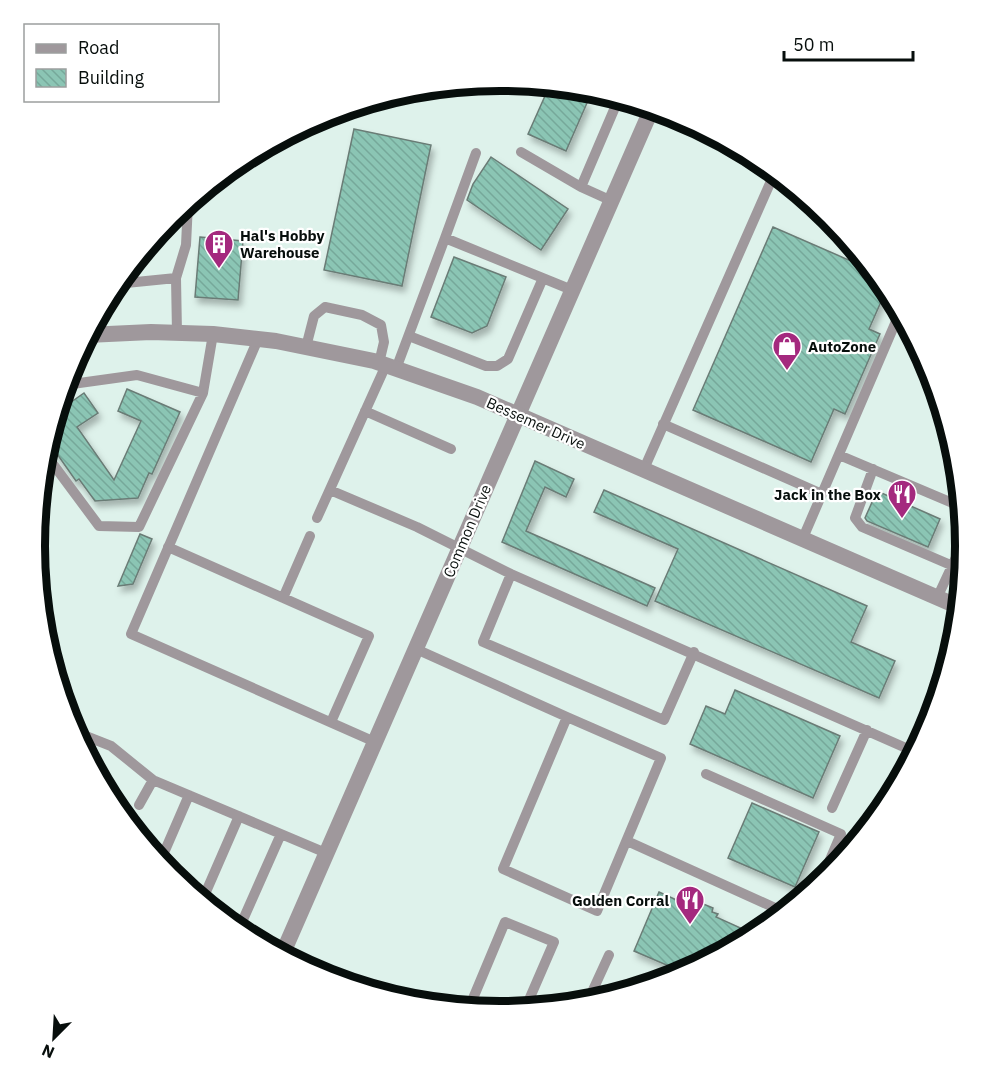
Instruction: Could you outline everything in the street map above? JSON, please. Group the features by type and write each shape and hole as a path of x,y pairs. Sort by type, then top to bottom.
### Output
{"street":[{"name":"Common Drive","path":"285,947 649,116"},
{"name":"Bessemer Drive","path":"97,335 213,334 306,346 387,366 517,414 951,604"}],"lane":[{"path":"581,187 615,106"},
{"path":"521,152 581,187 612,201"},
{"path":"317,518 387,366 409,336 476,153"},
{"path":"644,470 771,181"},
{"path":"177,333 177,279 186,245 187,215"},
{"path":"445,238 572,290"},
{"path":"409,336 486,366 497,366 508,358 543,278"},
{"path":"129,283 177,279"},
{"path":"306,346 314,316 325,308 362,315 381,325 387,366"},
{"path":"803,538 896,322"},
{"path":"53,464 99,526 139,526 203,393 213,334"},
{"path":"258,339 131,634 375,742"},
{"path":"76,382 137,375 203,393"},
{"path":"365,411 451,449"},
{"path":"663,423 822,494"},
{"path":"839,454 953,503"},
{"path":"873,469 855,518 862,527 953,566"},
{"path":"330,490 511,574 694,652 907,748"},
{"path":"283,598 310,536"},
{"path":"168,547 369,636 331,722"},
{"path":"937,598 954,563"},
{"path":"511,574 483,642 664,720 694,652"},
{"path":"416,649 661,758 597,911 503,869 567,717"},
{"path":"832,808 867,730"},
{"path":"87,736 111,746 153,780 326,853"},
{"path":"706,774 841,834 829,860"},
{"path":"139,805 153,780"},
{"path":"164,853 189,795"},
{"path":"206,893 239,816"},
{"path":"243,921 281,834"},
{"path":"627,841 775,908"},
{"path":"472,1000 505,922 554,942 529,1000"},
{"path":"593,991 609,954"}],"building":[{"path":"546,94 574,97 587,103 566,151 528,134"},
{"path":"354,129 431,145 402,286 324,270"},
{"path":"491,157 568,209 541,250 467,200 473,184"},
{"name":"AutoZone","path":"773,227 856,263 882,299 869,329 880,334 845,414 834,409 811,462 693,410"},
{"name":"Hal's Hobby Warehouse","path":"200,237 243,241 238,300 195,297"},
{"path":"454,257 506,277 487,326 472,333 431,317"},
{"path":"127,389 180,412 152,474 149,473 138,498 95,501 79,479 76,481 55,451 61,428 68,404 84,393 98,413 77,427 114,480 141,421 118,411"},
{"path":"535,461 574,479 566,497 545,487 526,531 655,588 647,606 502,542"},
{"path":"604,490 867,606 851,642 895,661 879,698 655,601 678,549 594,512"},
{"name":"Jack in the Box","path":"877,491 940,519 928,547 867,521 865,518"},
{"path":"140,534 152,539 133,584 118,586"},
{"path":"735,690 840,736 813,798 690,744 706,706 725,714"},
{"path":"752,803 819,832 795,887 728,858"},
{"name":"Golden Corral","path":"659,892 694,908 695,905 700,907 701,903 713,908 712,912 718,914 716,917 744,930 701,954 671,967 634,951"}],"place":[{"name":"Hal's Hobby Warehouse","path":"219,270"},
{"name":"AutoZone","path":"787,372"},
{"name":"Jack in the Box","path":"902,520"},
{"name":"Golden Corral","path":"690,926"}]}
